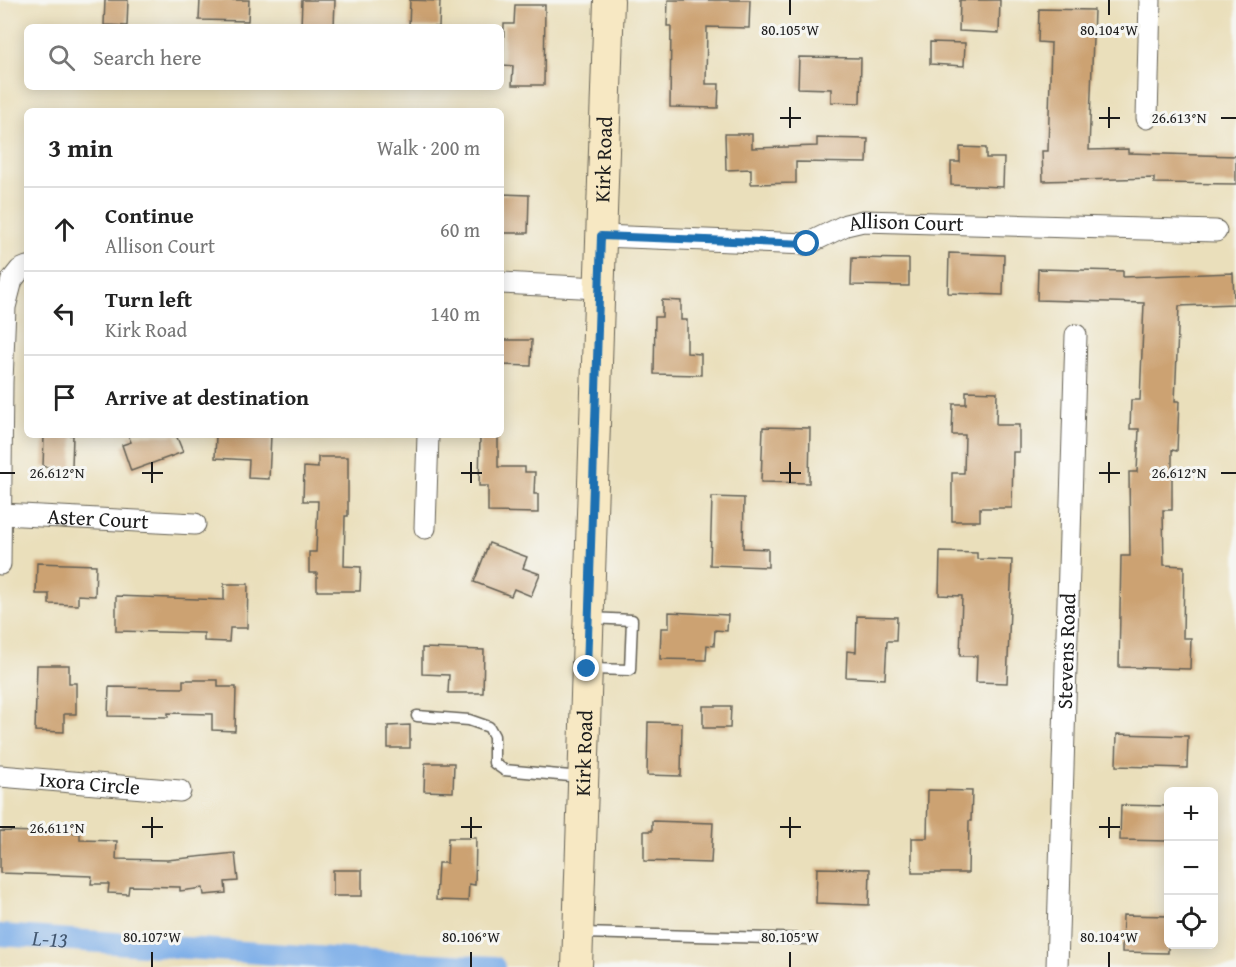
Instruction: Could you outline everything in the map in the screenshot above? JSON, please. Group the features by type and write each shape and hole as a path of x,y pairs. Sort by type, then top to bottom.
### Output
{"street":[{"name":"Kirk Road","path":"577,967 609,0"},
{"path":"1147,118 1150,0"},
{"name":"Allison Court","path":"601,236 807,244 846,225 864,221 1216,231"},
{"path":"0,564 1,382 5,307 12,280 24,268"},
{"path":"504,283 599,288"},
{"name":"Stevens Road","path":"1057,967 1076,335"},
{"path":"425,528 428,438"},
{"name":"Aster Court","path":"2,514 195,524"},
{"name":"Ixora Circle","path":"0,776 180,791"}],"lane":[{"path":"587,669 630,670 632,620 589,618"},
{"path":"417,716 469,720 489,727 494,736 494,763 504,770 583,777"},
{"path":"578,933 811,939"}],"building":[{"path":"105,0 128,0 127,24 104,24"},
{"path":"200,0 249,0 248,21 199,20"},
{"path":"302,0 335,0 334,24 301,24"},
{"path":"410,0 440,1 439,24 409,24"},
{"path":"668,0 750,0 749,28 707,27 706,84 719,84 718,108 670,107 671,26 667,26"},
{"path":"960,0 1000,0 999,33 959,31"},
{"path":"515,5 545,5 544,85 512,85 513,66 504,65 504,24 514,24"},
{"path":"1039,9 1094,10 1089,150 1128,149 1128,153 1236,156 1236,184 1154,183 1154,178 1043,181 1042,151 1048,151 1051,43 1038,42"},
{"path":"930,42 965,43 964,66 930,64"},
{"path":"799,57 861,58 860,103 831,102 831,89 798,88"},
{"path":"725,134 752,134 752,148 817,146 817,138 868,139 867,163 796,162 796,183 751,184 751,169 726,170"},
{"path":"960,147 986,148 986,158 1004,158 1003,187 951,185 951,162 960,162"},
{"path":"504,194 529,195 528,233 504,233"},
{"path":"949,253 1004,255 1003,295 948,293"},
{"path":"852,258 909,259 909,286 851,285"},
{"path":"1038,269 1123,271 1123,277 1233,273 1234,304 1179,306 1175,401 1179,401 1177,451 1172,450 1172,510 1163,510 1164,565 1184,566 1183,638 1191,638 1190,669 1119,667 1121,556 1130,556 1129,472 1137,472 1139,429 1130,429 1131,400 1140,400 1144,303 1037,300"},
{"path":"662,300 681,301 681,320 687,320 687,353 701,354 701,375 654,374 655,317 662,317"},
{"path":"504,340 532,340 531,366 504,365"},
{"path":"966,391 997,392 996,425 1019,425 1019,452 1013,452 1012,508 980,508 980,521 952,521 952,473 964,473 965,435 952,435 953,404 966,404"},
{"path":"763,427 810,428 809,483 761,482"},
{"path":"44,438 73,438 72,467 43,467"},
{"path":"129,438 177,438 183,452 131,471 122,445 131,442"},
{"path":"216,438 271,438 269,479 248,478 249,460 215,458"},
{"path":"480,438 498,438 498,467 525,467 525,472 535,472 534,494 538,494 538,513 488,512 488,486 479,486"},
{"path":"318,457 348,457 348,516 345,516 344,566 361,567 360,591 317,591 317,573 309,573 309,552 316,552 318,501 303,501 304,467 318,468"},
{"path":"712,497 744,498 743,548 768,549 768,567 710,565"},
{"path":"489,543 527,557 523,568 540,574 531,596 514,589 511,596 474,582"},
{"path":"940,552 977,553 977,559 1012,560 1007,683 976,682 977,656 960,656 962,596 939,595"},
{"path":"37,563 96,565 95,596 78,595 78,605 49,604 49,594 36,594"},
{"path":"224,584 248,584 247,628 230,628 229,642 204,641 204,633 116,631 116,596 224,600"},
{"path":"669,612 728,615 727,631 715,630 714,646 707,645 706,660 660,659 661,628 669,628"},
{"path":"857,616 897,617 896,641 887,641 885,679 846,677 847,651 856,652"},
{"path":"422,648 484,650 483,693 448,693 449,675 422,674"},
{"path":"37,665 69,665 69,683 76,683 76,714 64,714 64,732 35,731"},
{"path":"183,680 218,680 218,687 236,687 235,731 212,730 212,714 168,713 168,717 108,716 109,687 183,688"},
{"path":"703,706 731,706 730,728 703,728"},
{"path":"648,722 682,723 681,776 647,775"},
{"path":"410,725 410,748 388,748 388,726"},
{"path":"1117,734 1188,736 1187,768 1116,766"},
{"path":"425,763 454,763 453,792 424,791"},
{"path":"928,790 972,791 968,873 912,873 912,838 927,838"},
{"path":"1121,805 1164,806 1164,841 1120,840"},
{"path":"652,821 713,823 711,863 644,861 644,831 652,831"},
{"path":"0,831 80,833 80,840 117,841 116,859 167,860 235,853 238,881 225,882 226,893 204,895 203,888 180,891 180,887 129,886 128,894 108,893 109,884 91,884 92,876 0,873"},
{"path":"448,838 476,838 475,885 469,884 468,901 436,900 438,863 447,863"},
{"path":"817,868 870,869 869,905 816,903"},
{"path":"333,870 362,870 362,896 333,896"},
{"path":"1123,915 1164,916 1164,949 1168,949 1168,953 1122,952"}],"waterway":[{"name":"L-13","path":"0,935 372,961 494,967"}],"route":[{"path":"587,669 601,236 807,244"}]}
